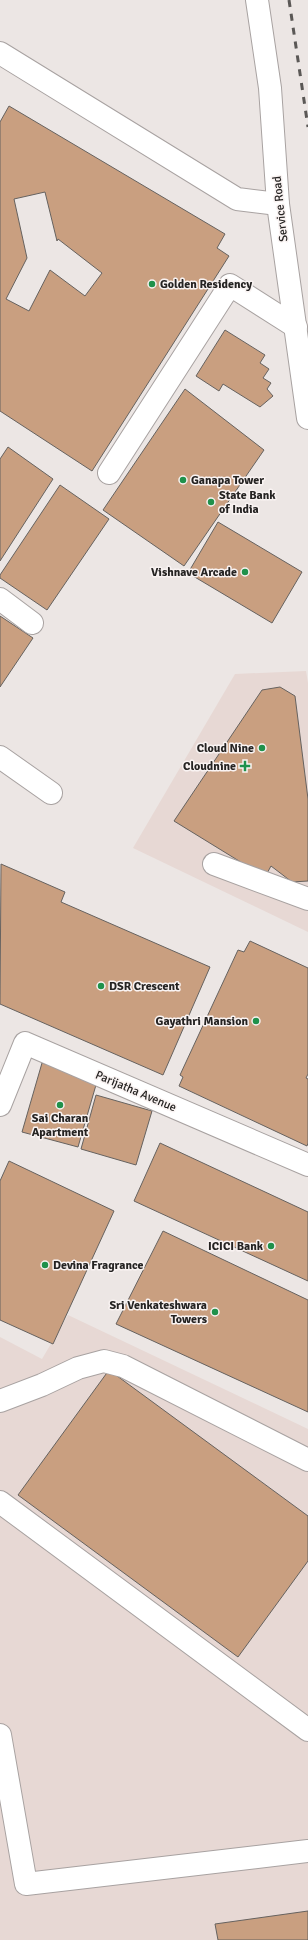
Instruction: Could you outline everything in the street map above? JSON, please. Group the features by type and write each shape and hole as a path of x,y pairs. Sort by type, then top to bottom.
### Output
{"street":[{"name":"Service Road","path":"257,0 270,88 278,204 308,418"},
{"path":"0,54 237,199 278,204"},
{"path":"109,473 230,285 296,328"},
{"path":"0,599 32,623"},
{"path":"0,757 51,793"},
{"path":"214,864 308,899"},
{"name":"Parijatha Avenue","path":"0,1105 25,1043 308,1165"},
{"path":"0,1401 42,1385 78,1368 104,1361 123,1366 308,1460"},
{"path":"0,1502 308,1730"},
{"path":"0,1735 26,1884 308,1851"}],"shaded area":[{"name":"Cloudnine","path":"306,671 308,683 308,932 133,848 235,674"},
{"path":"68,1315 308,1429 308,1940 0,1940 0,1337 42,1359"}],"building":[{"name":"Golden Residency","path":"9,106 225,234 217,248 229,256 92,471 0,411 0,122","holes":["45,192 57,241 58,239 102,273 85,296 50,270 29,311 6,299 27,258 14,199"]},
{"path":"225,330 265,355 260,363 269,369 263,378 271,383 267,389 273,396 260,407 223,384 219,391 196,376"},
{"name":"Ganapa Tower","path":"185,389 264,450 184,566 103,510"},
{"path":"8,447 53,479 0,561 0,459"},
{"path":"60,485 109,519 47,610 0,578 0,575"},
{"name":"Vishnave Arcade","path":"218,522 302,572 272,623 188,573"},
{"path":"0,616 33,638 0,687"},
{"name":"Cloud Nine","path":"280,687 295,696 308,799 308,881 292,882 271,866 265,877 174,821 262,690"},
{"name":"DSR Crescent","path":"1,864 65,892 61,902 210,967 163,1075 0,1004"},
{"name":"Gayathri Mansion","path":"250,941 308,968 308,1074 306,1078 308,1079 307,1146 179,1086 183,1077 180,1075 238,950 244,952"},
{"name":"Sai Charan Apartment","path":"42,1063 98,1078 78,1147 22,1132"},
{"path":"96,1095 152,1111 136,1165 81,1149"},
{"name":"ICICI Bank","path":"160,1143 308,1212 308,1281 134,1201"},
{"name":"Devina Fragrance","path":"9,1161 114,1211 53,1344 0,1320 0,1181"},
{"name":"Sri Venkateshwara Towers","path":"163,1231 308,1300 308,1412 116,1324"},
{"path":"109,1370 308,1516 308,1561 238,1657 18,1495"},
{"path":"308,1911 308,1940 218,1940 215,1924"}],"railway":[{"path":"289,0 308,127"}],"place":[{"name":"Golden Residency","path":"152,284"},
{"name":"Ganapa Tower","path":"183,480"},
{"name":"State Bank of India","path":"211,502"},
{"name":"Vishnave Arcade","path":"245,572"},
{"name":"Cloud Nine","path":"262,748"},
{"name":"Cloudnine","path":"245,766"},
{"name":"DSR Crescent","path":"101,986"},
{"name":"Gayathri Mansion","path":"256,1021"},
{"name":"Sai Charan Apartment","path":"60,1105"},
{"name":"ICICI Bank","path":"271,1246"},
{"name":"Devina Fragrance","path":"45,1265"},
{"name":"Sri Venkateshwara Towers","path":"215,1312"}]}
